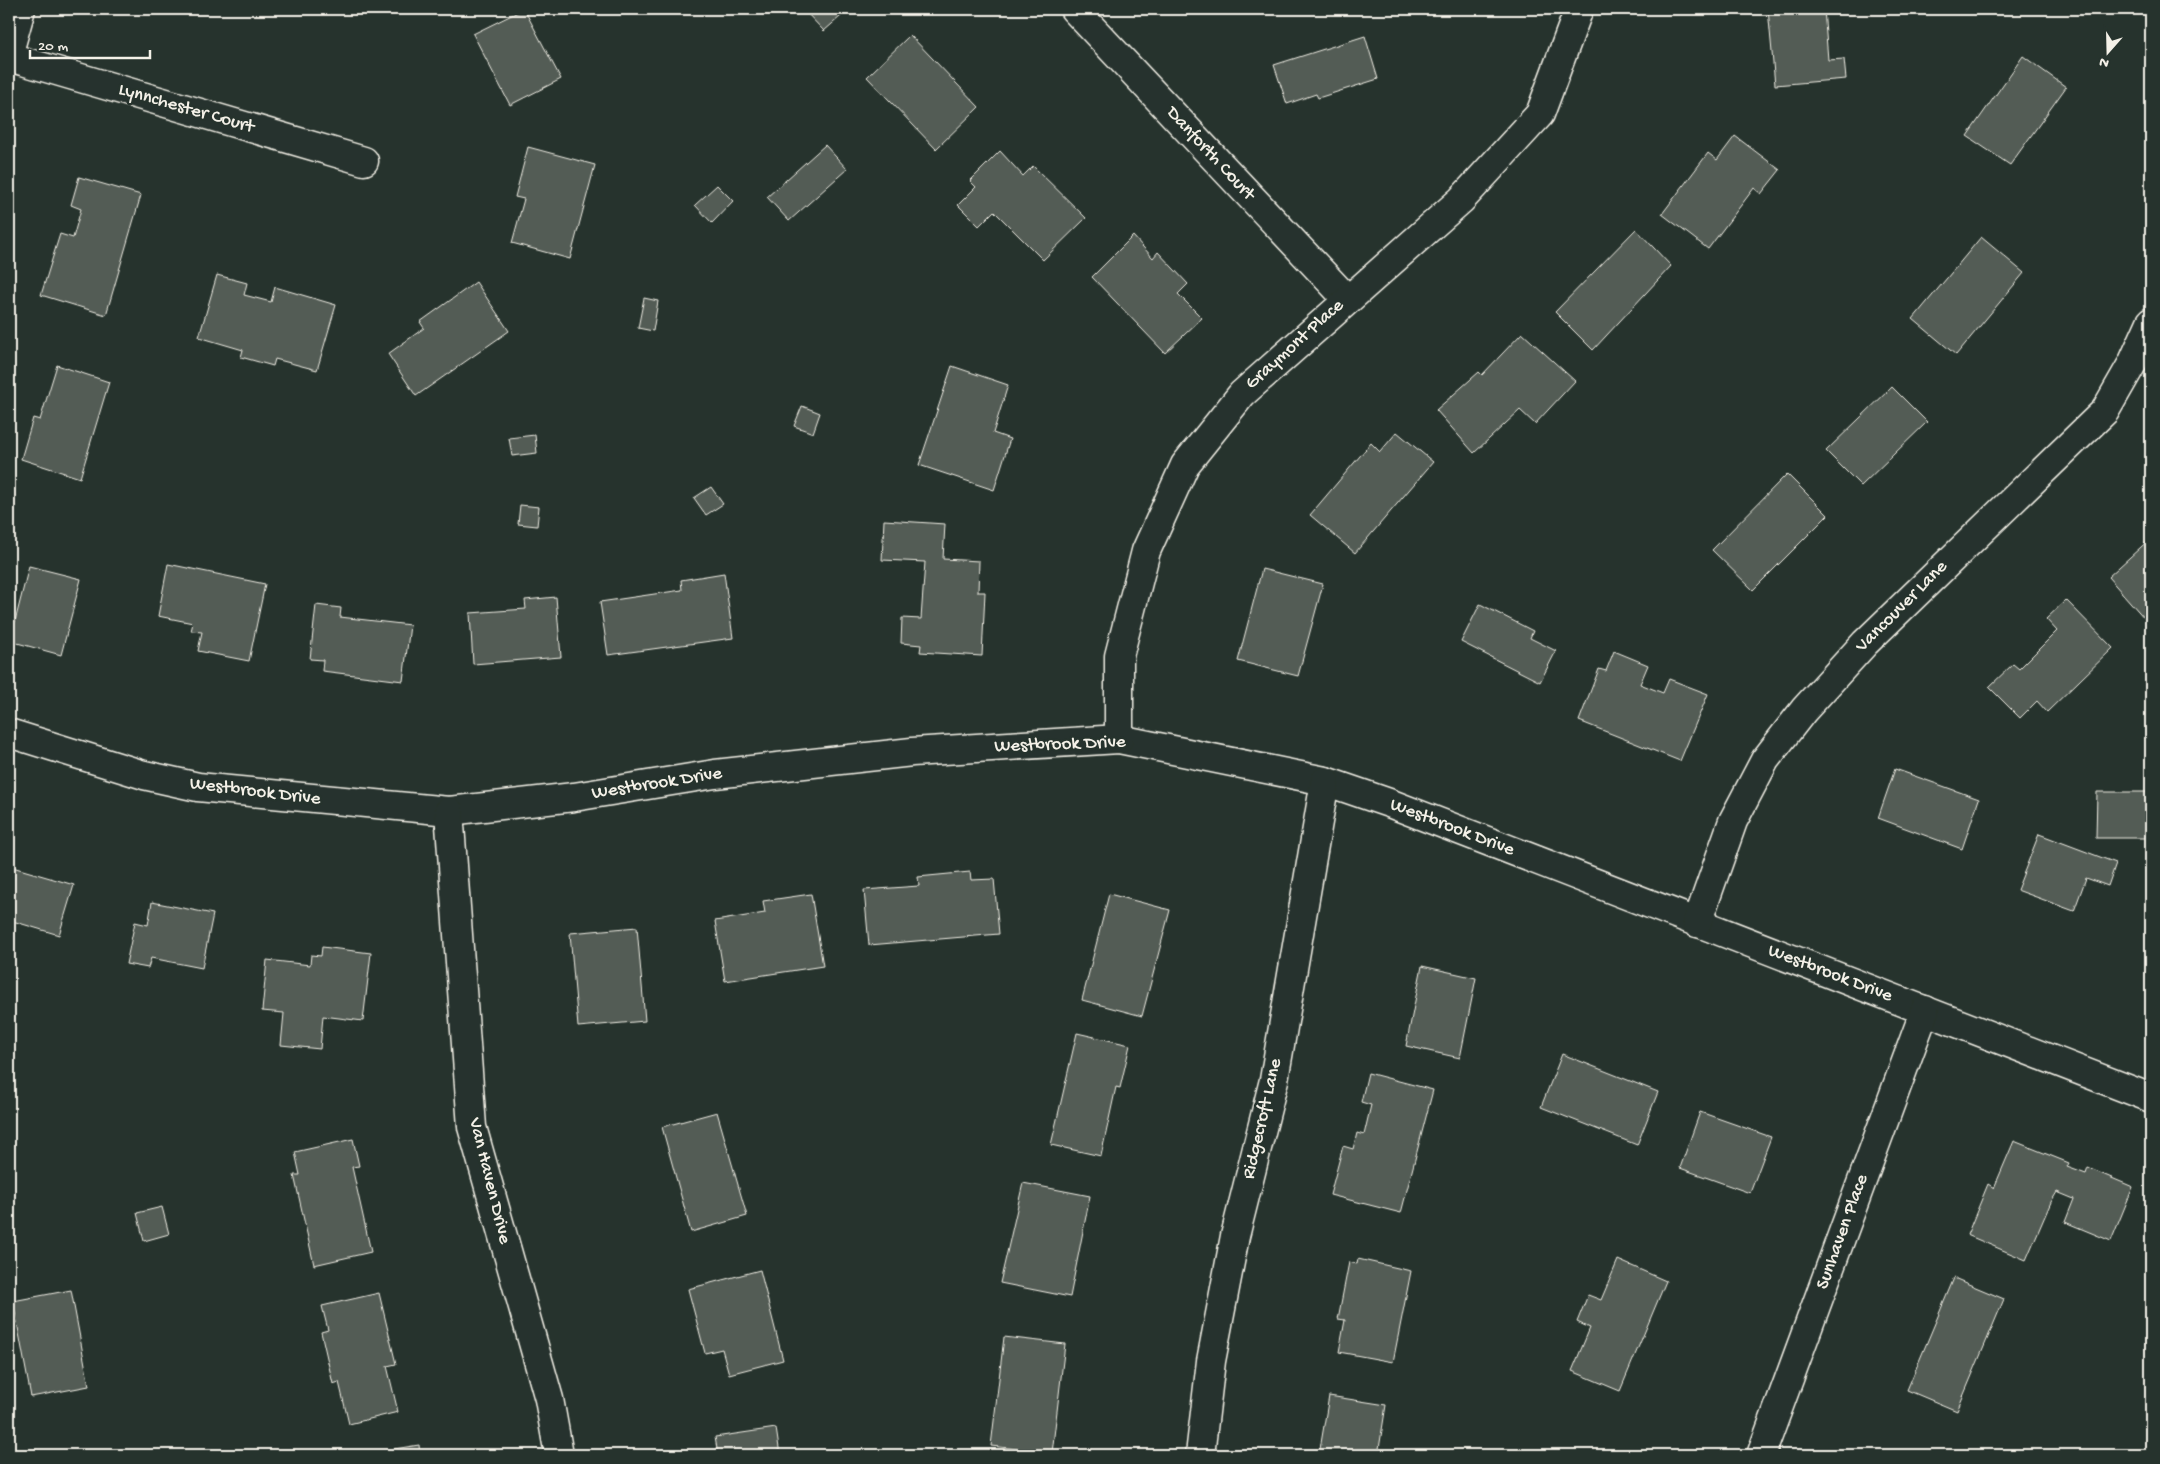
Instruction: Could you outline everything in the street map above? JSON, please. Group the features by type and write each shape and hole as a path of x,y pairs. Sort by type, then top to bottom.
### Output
{"street":[{"path":"9,52 22,9"},
{"name":"Danforth Court","path":"1074,9 1347,299"},
{"name":"Graymont Place","path":"1119,739 1119,656 1146,551 1185,466 1242,394 1461,200 1540,114 1579,9"},
{"name":"Lynnchester Court","path":"9,57 364,161"},
{"name":"Vancouver Lane","path":"1697,923 1733,821 1765,760 1804,710 1865,642 2105,411 2132,364 2151,322"},
{"name":"Westbrook Drive","path":"9,734 144,776 198,786 449,811 574,797 714,774 912,752 1119,739 1325,781 1389,803 2151,1098"},
{"name":"Ridgecroft Lane","path":"1200,1455 1213,1351 1235,1236 1274,1080 1325,781"},
{"name":"Van Haven Drive","path":"449,811 472,1127 549,1400 559,1455"},
{"name":"Sunhaven Place","path":"1761,1455 1925,1010"}],"building":[{"path":"524,9 561,79 510,105 473,34"},
{"path":"803,9 849,9 824,31"},
{"path":"1768,9 1824,9 1828,60 1844,59 1846,79 1775,85"},
{"path":"910,35 979,107 936,149 867,77"},
{"path":"1365,36 1378,79 1318,98 1316,94 1287,104 1274,65"},
{"path":"2023,56 2066,87 2010,165 1967,136"},
{"path":"1735,136 1780,170 1761,194 1754,188 1708,249 1662,214 1708,153 1717,160"},
{"path":"825,145 847,169 789,221 767,197"},
{"path":"528,147 595,165 570,259 512,243 524,199 515,197"},
{"path":"1000,151 1023,176 1033,166 1086,218 1043,260 994,211 979,226 958,205 976,187 970,181"},
{"path":"79,177 141,195 106,315 41,295 60,234 73,238 81,209 71,205"},
{"path":"717,185 733,201 712,223 695,205"},
{"path":"1636,229 1671,266 1593,350 1555,312"},
{"path":"1133,236 1153,258 1158,252 1188,284 1178,294 1202,318 1165,353 1092,277"},
{"path":"1981,237 2024,273 1956,355 1913,319"},
{"path":"217,275 247,283 244,295 271,302 275,287 336,305 317,370 275,359 273,366 241,357 243,350 199,337"},
{"path":"476,282 509,331 416,396 388,354 424,328 420,322"},
{"path":"644,298 658,301 653,331 638,328"},
{"path":"1522,333 1575,381 1535,424 1520,410 1474,453 1436,410 1479,372 1482,375"},
{"path":"57,365 109,382 80,478 21,459 33,418 40,420"},
{"path":"952,366 1008,385 993,433 1010,439 994,490 919,465"},
{"path":"1892,387 1927,422 1861,486 1826,451"},
{"path":"802,406 820,413 813,433 794,426"},
{"path":"1397,432 1433,462 1355,553 1310,515 1371,443 1380,452"},
{"path":"535,435 537,453 512,456 509,438"},
{"path":"1787,474 1828,515 1753,590 1712,550"},
{"path":"711,487 723,504 706,515 694,498"},
{"path":"520,505 539,507 537,526 518,524"},
{"path":"884,520 945,524 943,559 979,561 978,592 985,592 982,656 920,652 921,645 901,643 902,618 921,619 925,562 882,560"},
{"path":"2151,538 2151,615 2146,620 2108,577"},
{"path":"168,564 265,584 249,661 198,651 202,632 191,631 193,623 158,616"},
{"path":"29,566 81,579 61,655 10,641"},
{"path":"1262,569 1323,584 1298,676 1238,661"},
{"path":"724,573 733,638 608,655 600,602 682,590 681,580"},
{"path":"556,597 561,657 473,664 470,613 526,609 525,600"},
{"path":"2066,600 2113,648 2047,712 2037,701 2020,718 1989,687 2013,664 2019,669 2057,631 2046,619"},
{"path":"1480,604 1533,631 1530,638 1556,651 1540,682 1461,642"},
{"path":"316,605 341,608 340,617 410,625 403,681 322,671 323,660 310,659"},
{"path":"1614,651 1648,665 1640,684 1663,693 1669,679 1708,694 1680,761 1579,721 1599,669 1606,671"},
{"path":"1895,769 1979,799 1962,849 1878,818"},
{"path":"2097,792 2151,792 2151,838 2096,838"},
{"path":"2039,834 2116,863 2108,886 2086,878 2074,911 2017,890"},
{"path":"9,866 74,885 59,935 9,920"},
{"path":"970,872 971,880 994,879 999,934 869,945 864,890 919,886 918,877"},
{"path":"811,894 823,966 725,981 715,921 765,913 763,901"},
{"path":"1109,894 1170,910 1142,1016 1082,1000"},
{"path":"152,902 213,914 202,968 151,958 148,968 126,964 135,922 148,925"},
{"path":"637,927 645,1021 578,1027 570,933"},
{"path":"322,947 371,953 363,1021 323,1016 320,1049 281,1045 284,1013 262,1011 267,960 310,965 311,955 321,956"},
{"path":"1422,966 1476,978 1460,1058 1406,1046"},
{"path":"1077,1033 1130,1045 1120,1088 1116,1087 1101,1156 1051,1145"},
{"path":"1562,1054 1658,1092 1637,1145 1541,1107"},
{"path":"1368,1073 1433,1090 1401,1213 1330,1195 1343,1146 1353,1149 1357,1133 1364,1135 1371,1105 1361,1102"},
{"path":"717,1112 747,1216 691,1232 662,1127"},
{"path":"1700,1112 1771,1137 1750,1193 1680,1168"},
{"path":"353,1139 359,1166 352,1167 371,1252 314,1265 294,1175 300,1175 295,1152"},
{"path":"2014,1141 2069,1163 2067,1167 2086,1174 2088,1168 2133,1187 2111,1241 2065,1222 2074,1199 2057,1192 2026,1260 1967,1235 1988,1184 1994,1188"},
{"path":"1023,1183 1090,1196 1070,1297 1000,1283"},
{"path":"162,1207 169,1234 144,1241 137,1213"},
{"path":"1358,1259 1411,1271 1393,1362 1339,1352 1345,1320 1338,1319 1349,1262 1357,1264"},
{"path":"1618,1260 1666,1281 1620,1391 1572,1371 1590,1328 1577,1322 1588,1295 1601,1300"},
{"path":"760,1270 783,1360 729,1374 722,1349 705,1353 688,1289"},
{"path":"1954,1278 2004,1299 1957,1411 1907,1390"},
{"path":"71,1290 89,1386 31,1397 13,1301"},
{"path":"379,1293 396,1364 387,1366 398,1412 349,1424 339,1382 333,1384 321,1332 328,1330 322,1306"},
{"path":"1004,1337 1065,1344 1052,1453 991,1446"},
{"path":"1329,1396 1386,1405 1378,1455 1319,1455"},
{"path":"776,1428 780,1455 718,1455 715,1437"},
{"path":"419,1445 420,1455 363,1455 363,1454"}]}
